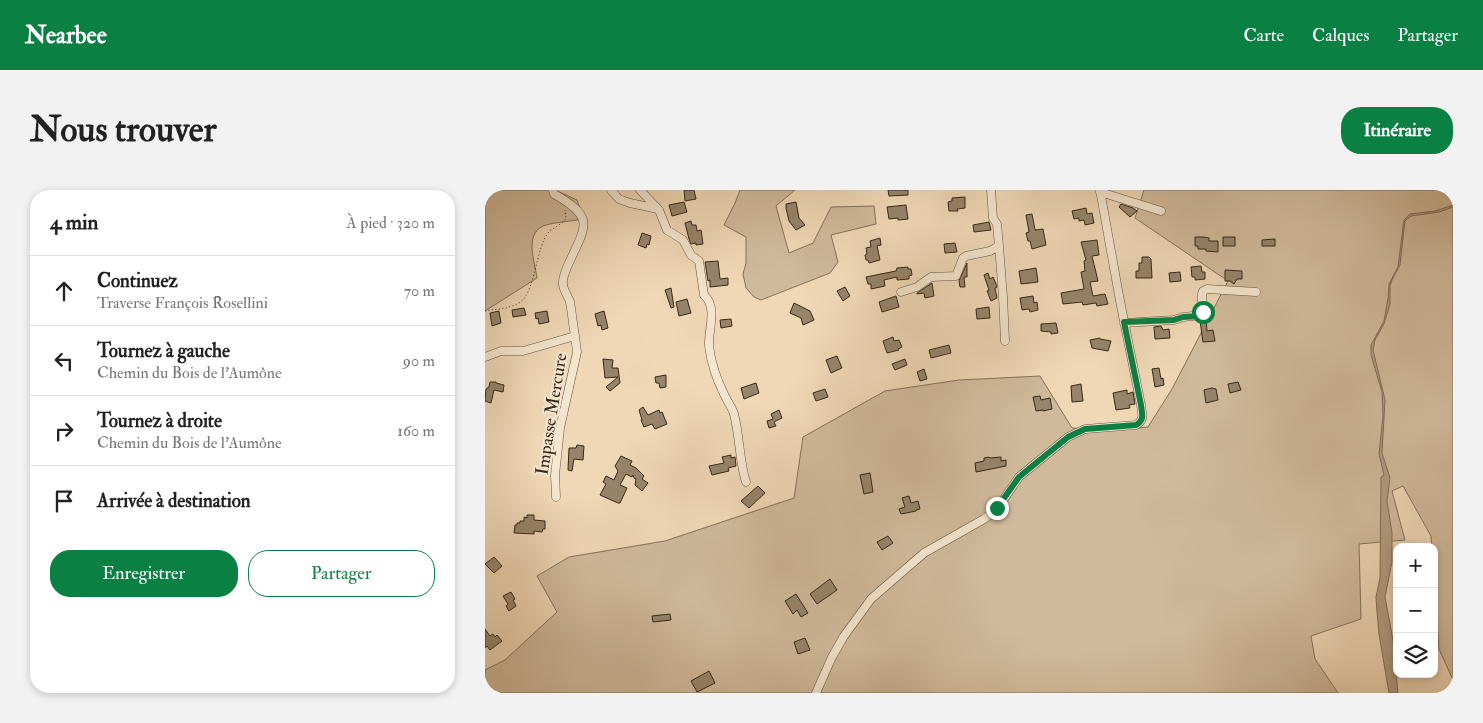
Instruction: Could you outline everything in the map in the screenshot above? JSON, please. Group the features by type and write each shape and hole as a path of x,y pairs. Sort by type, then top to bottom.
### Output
{"street":[{"path":"553,190 554,194 566,201"},
{"path":"611,190 619,199 659,210"},
{"path":"640,190 659,210 667,230 683,240 691,255 699,261 704,295 709,300 711,308 709,347 712,361 733,412 739,438 742,470 746,482"},
{"path":"991,190 993,218 997,224 1005,341"},
{"path":"816,693 832,657 844,636 871,599 909,565 924,553 983,519 997,508 1019,477 1068,437 1085,429 1136,425 1142,421 1141,405 1100,191 1161,211"},
{"name":"Impasse Mercure","path":"556,497 555,475 560,428 577,352 569,300 563,284 566,270 583,232 584,222 580,213 566,201"},
{"path":"901,292 917,286 931,277 955,276 963,258 990,251 999,246"},
{"path":"1124,322 1174,320 1202,315 1202,294 1207,289 1256,292"},
{"path":"485,357 501,352 523,351 575,336"}],"path":[{"path":"485,311 508,308 521,303 528,290 543,242 549,232 566,219 566,201"}],"shaded area":[{"path":"485,190 555,190 577,200 581,211 578,220 546,225 537,230 532,242 532,249 537,278 485,311"},
{"path":"740,190 795,190 776,206 789,253 813,243 831,207 874,206 876,224 831,235 838,262 830,273 761,300 754,297 746,288 743,274 746,263 746,237 724,225"},
{"path":"1144,190 1453,190 1453,680 1439,649 1438,543 1432,543 1431,536 1403,486 1392,491 1405,540 1359,544 1361,619 1311,636 1315,659 1338,693 485,693 485,670 505,660 557,612 537,576 569,557 665,541 794,498 803,437 885,391 959,380 1040,376 1072,428 1118,430 1148,427 1172,389 1228,281 1135,218"},
{"path":"1453,205 1453,207 1439,212 1411,216 1405,221 1400,265 1390,286 1390,304 1384,324 1375,340 1373,350 1385,400 1382,453 1390,478 1387,501 1392,533 1392,562 1385,597 1393,640 1393,678 1397,678 1398,693 1389,693 1379,634 1376,597 1380,578 1381,477 1384,475 1379,454 1383,415 1382,392 1371,355 1371,345 1384,321 1389,284 1398,267 1404,220 1410,214 1435,211"}],"building":[{"path":"684,190 694,190 696,199 685,201"},
{"path":"888,190 908,190 908,195 889,196"},
{"path":"965,197 965,208 957,209 958,211 949,211 948,202 952,201 952,198"},
{"path":"684,202 687,212 672,216 669,205"},
{"path":"796,202 799,218 805,225 796,230 789,221 786,204"},
{"path":"1121,204 1137,211 1130,217 1119,207"},
{"path":"906,205 908,219 889,219 887,207"},
{"path":"1086,208 1087,214 1092,213 1094,223 1085,225 1084,220 1074,219 1072,211"},
{"path":"1032,214 1035,230 1043,229 1046,245 1032,249 1026,233 1029,232 1026,215"},
{"path":"691,221 692,225 696,225 697,231 701,230 703,244 691,244 685,223"},
{"path":"989,222 991,230 974,232 973,225"},
{"path":"642,233 651,236 649,245 647,244 646,248 638,245"},
{"path":"1195,237 1209,238 1209,241 1218,241 1218,252 1198,249 1198,246 1195,246"},
{"path":"1223,237 1235,237 1235,246 1223,246"},
{"path":"880,238 881,245 877,246 880,260 869,263 865,255 867,254 866,248 871,247 870,241"},
{"path":"1275,239 1275,246 1262,246 1262,240"},
{"path":"1097,240 1099,255 1092,256 1098,281 1090,282 1093,296 1105,294 1108,304 1097,306 1096,303 1083,305 1082,302 1063,304 1061,293 1084,289 1081,272 1085,271 1084,261 1086,260 1081,242"},
{"path":"955,243 957,252 945,253 944,244"},
{"path":"1142,257 1149,257 1151,259 1152,278 1136,278 1136,271 1139,271 1139,263 1142,263"},
{"path":"718,261 720,279 728,278 728,285 710,287 705,262"},
{"path":"967,263 967,277 964,277 965,287 960,287 959,281"},
{"path":"1201,266 1202,272 1205,272 1205,279 1195,280 1195,277 1192,277 1191,267"},
{"path":"908,267 908,269 911,269 912,275 909,276 909,279 897,280 897,277 884,280 885,286 871,289 871,284 868,284 866,277 896,271 897,268"},
{"path":"1036,268 1038,282 1021,284 1019,271"},
{"path":"1225,270 1242,271 1242,279 1237,279 1234,284 1230,281 1225,281"},
{"path":"1180,272 1181,281 1170,282 1169,273"},
{"path":"988,273 990,279 993,277 997,287 995,288 997,298 991,301 984,275"},
{"path":"932,283 934,296 925,298 924,293 917,294 917,293"},
{"path":"845,287 850,296 843,301 837,291"},
{"path":"671,288 674,307 671,308 665,290"},
{"path":"896,296 899,307 882,312 879,302"},
{"path":"1033,296 1034,303 1037,302 1038,310 1030,312 1029,309 1022,310 1020,298"},
{"path":"687,299 691,313 679,316 676,302"},
{"path":"794,303 810,311 814,320 803,325 801,318 790,313"},
{"path":"989,307 990,318 977,319 976,309"},
{"path":"524,308 526,315 513,317 512,310"},
{"path":"499,311 501,323 492,326 490,313"},
{"path":"547,311 549,322 539,324 535,313"},
{"path":"604,311 608,328 602,330 601,325 598,326 595,314"},
{"path":"731,319 732,326 721,328 720,320"},
{"path":"1206,319 1207,331 1213,330 1215,341 1203,342 1200,321"},
{"path":"1056,323 1058,333 1051,334 1051,332 1041,331 1041,324"},
{"path":"1161,326 1163,330 1169,329 1170,338 1155,339 1154,327"},
{"path":"893,337 894,341 899,340 902,347 899,350 887,353 883,341"},
{"path":"1100,338 1111,341 1108,351 1092,348 1090,340"},
{"path":"949,345 951,353 931,358 929,350"},
{"path":"837,356 842,368 831,373 826,360"},
{"path":"603,359 613,360 612,368 618,368 620,383 610,391 606,387 618,377 605,378"},
{"path":"905,359 907,365 895,370 892,364"},
{"path":"1159,368 1164,385 1155,387 1152,369"},
{"path":"924,369 927,379 920,381 917,372"},
{"path":"666,375 666,387 660,388 659,383 656,383 655,377"},
{"path":"490,382 504,385 503,392 494,390 491,403 485,401 486,389 489,387"},
{"path":"1238,382 1241,390 1230,393 1228,384"},
{"path":"756,383 759,393 744,399 741,388"},
{"path":"1081,384 1083,401 1072,402 1071,386"},
{"path":"825,389 828,397 816,401 813,393"},
{"path":"1216,389 1218,400 1206,403 1204,390"},
{"path":"1127,390 1127,394 1133,392 1135,404 1129,405 1130,408 1116,410 1113,393"},
{"path":"1040,396 1041,400 1050,398 1052,409 1036,411 1033,397"},
{"path":"643,407 648,415 659,410 660,413 662,412 667,424 655,429 652,424 644,427 639,410"},
{"path":"779,410 782,418 774,422 776,426 769,428 767,421 773,419 771,414"},
{"path":"577,445 584,446 583,460 574,459 572,471 568,470 569,448 576,448"},
{"path":"731,455 731,458 735,457 736,466 728,468 729,471 712,475 709,466 724,463 722,457"},
{"path":"621,456 632,461 630,465 644,476 642,479 648,483 642,491 635,485 636,479 633,475 632,477 626,474 620,485 627,488 620,503 618,503 600,495 606,484 603,482 606,476 614,480 618,471 615,466"},
{"path":"1001,457 1001,461 1006,460 1006,466 976,472 975,463 984,461 984,458"},
{"path":"870,473 873,492 864,494 860,475"},
{"path":"758,486 765,493 749,508 741,501"},
{"path":"909,496 911,503 918,501 920,509 901,514 899,509 905,507 902,498"},
{"path":"527,515 534,515 534,520 545,521 545,529 542,532 534,531 534,534 514,533 515,525 520,523 520,521 524,521 524,517 527,518"},
{"path":"888,536 893,543 882,550 877,542"},
{"path":"494,557 502,566 494,573 485,564"},
{"path":"830,579 837,590 817,604 810,594"},
{"path":"511,592 516,606 509,611 506,606 508,604 503,596"},
{"path":"796,594 808,613 801,617 797,610 793,614 785,601"},
{"path":"670,614 671,620 653,622 652,616"},
{"path":"485,629 490,636 493,634 495,637 497,635 502,641 490,650 487,646 485,648"},
{"path":"805,638 810,650 798,654 794,642"},
{"path":"709,671 715,683 697,692 691,681"}],"route":[{"path":"997,508 1019,477 1074,433 1085,429 1136,425 1142,421 1141,405 1124,322 1174,320 1183,317 1201,316 1203,312"}]}
